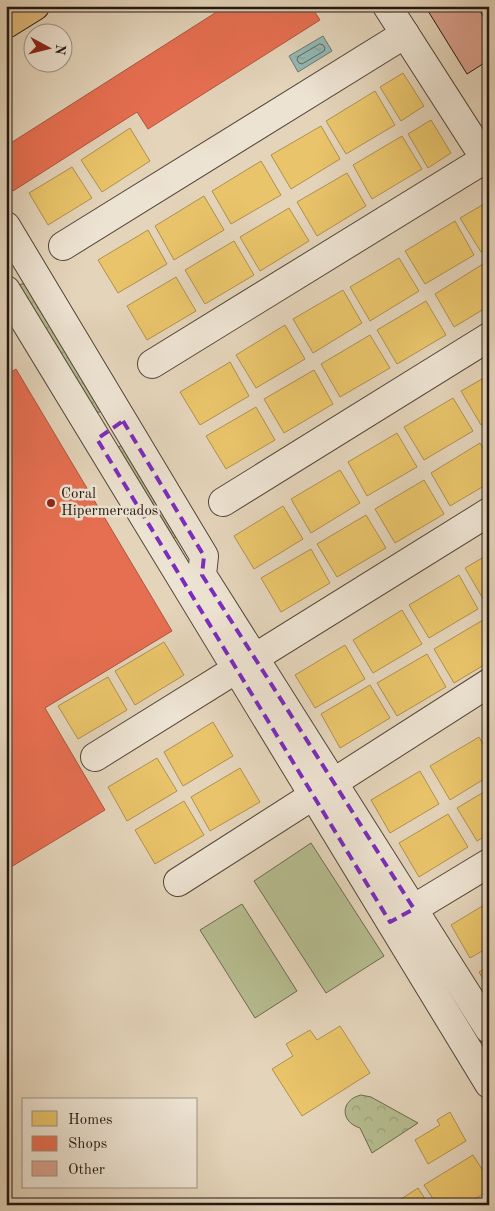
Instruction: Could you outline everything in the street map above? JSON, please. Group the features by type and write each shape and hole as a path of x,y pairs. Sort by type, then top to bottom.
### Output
{"main road":[{"path":"6,24 34,6"}],"street":[{"path":"152,364 487,162 388,6"},
{"path":"63,246 405,34"},
{"path":"6,226 204,556 202,575 246,663"},
{"path":"6,284 31,268"},
{"path":"6,290 97,439 246,663 323,789 390,922 480,1049 489,1084"},
{"path":"223,502 489,337"},
{"path":"97,439 123,421"},
{"path":"95,757 489,512"},
{"path":"178,882 489,683"},
{"path":"323,789 414,909 489,1029"},
{"path":"390,922 489,863"}],"highlighted area":[{"path":"123,421 204,556 202,575 414,909 390,922 97,439"}],"green space":[{"path":"21,284 25,284 102,411 93,411 18,287"},
{"path":"122,445 177,537 172,539 117,448"},
{"path":"311,843 384,956 326,993 254,881"},
{"path":"242,904 297,991 255,1018 200,930"},
{"path":"361,1095 371,1097 418,1123 372,1153 360,1128 349,1121 345,1111 349,1101"}],"water":[{"path":"323,36 332,51 298,72 289,56"}],"building: Homes":[{"path":"403,73 424,106 401,121 380,87"},
{"path":"375,91 395,125 346,154 326,121"},
{"path":"431,120 451,153 428,168 408,134"},
{"path":"321,126 340,159 291,189 271,155"},
{"path":"130,128 150,161 102,192 81,160"},
{"path":"402,136 422,169 372,199 353,165"},
{"path":"261,161 281,195 231,224 212,191"},
{"path":"72,167 92,198 48,225 29,193"},
{"path":"347,173 366,206 317,236 297,202"},
{"path":"204,196 224,230 174,260 155,226"},
{"path":"484,204 489,212 489,247 481,252 460,218"},
{"path":"289,208 309,241 260,271 240,237"},
{"path":"455,221 474,255 425,284 405,251"},
{"path":"148,230 167,264 118,293 98,260"},
{"path":"234,241 254,275 205,304 185,270"},
{"path":"399,258 419,291 370,321 350,287"},
{"path":"483,264 489,274 489,306 454,327 435,294"},
{"path":"176,277 196,311 147,340 127,306"},
{"path":"343,290 362,323 313,353 293,319"},
{"path":"426,301 446,335 397,364 377,330"},
{"path":"285,325 305,359 256,388 236,355"},
{"path":"370,335 390,368 340,397 321,364"},
{"path":"230,362 249,396 200,425 180,392"},
{"path":"314,370 333,404 284,433 264,399"},
{"path":"489,375 489,420 481,425 461,391"},
{"path":"453,398 473,431 424,460 404,427"},
{"path":"256,407 275,440 226,469 206,436"},
{"path":"397,433 417,467 367,496 348,462"},
{"path":"480,443 489,459 489,483 450,506 431,473"},
{"path":"340,470 360,503 311,533 291,499"},
{"path":"424,480 444,514 395,543 375,509"},
{"path":"283,506 303,539 254,569 234,536"},
{"path":"366,515 386,548 337,577 317,544"},
{"path":"311,549 330,583 281,612 261,578"},
{"path":"489,554 489,599 485,602 465,568"},
{"path":"459,575 478,609 429,638 409,605"},
{"path":"402,610 422,644 373,673 353,640"},
{"path":"483,620 489,629 489,662 454,683 434,649"},
{"path":"164,642 184,675 135,705 115,671"},
{"path":"345,645 365,679 315,708 295,675"},
{"path":"427,654 446,687 397,716 377,683"},
{"path":"108,677 127,710 78,739 58,706"},
{"path":"370,685 390,718 340,748 321,714"},
{"path":"213,722 233,756 183,786 164,752"},
{"path":"479,737 489,754 489,776 450,800 430,766"},
{"path":"157,758 177,791 127,821 108,787"},
{"path":"240,768 260,802 210,831 191,797"},
{"path":"420,771 439,804 390,833 371,800"},
{"path":"489,789 489,834 477,841 457,808"},
{"path":"184,801 204,835 155,864 135,830"},
{"path":"448,814 468,847 419,877 399,843"},
{"path":"489,902 489,947 470,958 451,925"},
{"path":"489,966 489,989 479,972"},
{"path":"340,1026 370,1073 302,1116 272,1069 293,1056 286,1044 310,1030 317,1040"},
{"path":"450,1112 466,1141 428,1164 415,1140 440,1125 437,1120"},
{"path":"473,1155 489,1180 489,1190 466,1205 437,1205 424,1185"},
{"path":"418,1188 429,1205 392,1205"}],"building: Shops":[{"path":"226,6 311,6 320,20 148,129 137,112 13,191 6,179 6,146"},
{"name":"Coral Hipermercados","path":"16,369 172,631 45,708 105,810 6,870 6,375"}],"building: Other":[{"path":"425,6 477,6 484,18 489,15 489,60 467,74"}],"place":[{"name":"Coral Hipermercados","path":"51,503"}]}
